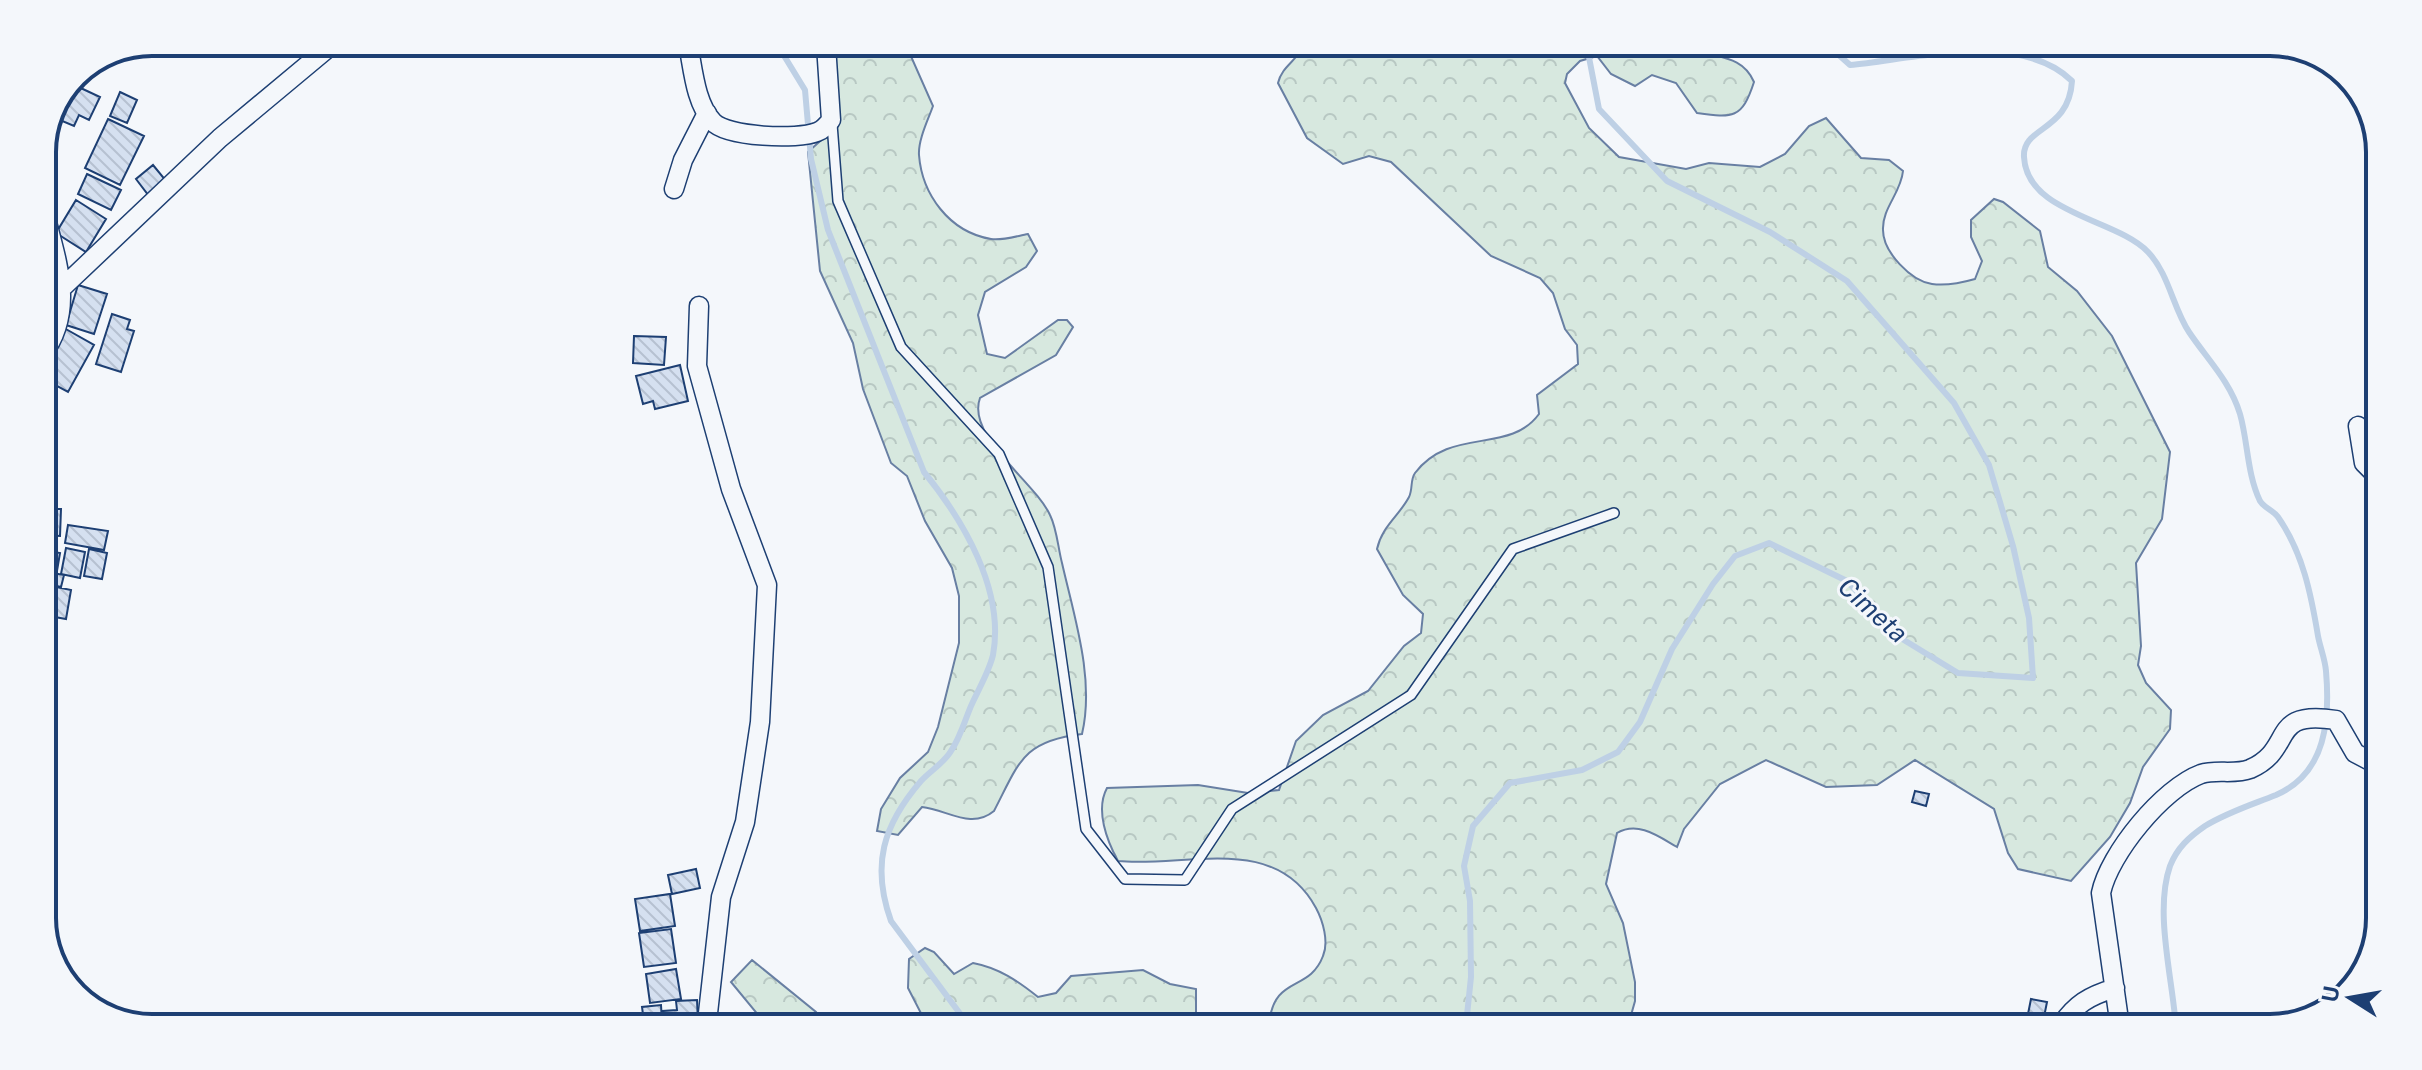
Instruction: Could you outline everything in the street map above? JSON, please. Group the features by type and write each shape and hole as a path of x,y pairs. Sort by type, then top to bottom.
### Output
{"street":[{"path":"63,287 220,138 318,56"},
{"path":"690,56 698,92 707,113 719,126 738,134 815,133 831,120 827,56"},
{"path":"674,189 683,160 707,113"},
{"path":"56,259 63,287 56,324"},
{"path":"699,306 697,366 731,489 767,585 760,722 745,822 721,897 708,1014"},
{"path":"2358,426 2366,465"},
{"path":"2118,1014 2102,905 2105,874 2141,821 2201,774 2249,770 2269,756 2285,729 2302,717 2336,720 2355,753 2366,759"},
{"path":"2069,1014 2089,996 2115,988"}],"lane":[{"path":"831,120 838,201 901,347 999,454 1048,567 1086,829 1125,879 1185,880 1232,809 1411,695 1513,549 1614,513"}],"green space":[{"path":"817,56 911,56 933,106 919,149 921,170 932,197 940,209 962,228 995,239 1028,234 1037,251 1026,267 985,292 978,315 987,354 1005,358 1058,320 1067,320 1073,327 1056,355 980,398 978,413 992,443 1042,502 1054,526 1085,670 1082,734 1046,742 1034,749 1017,767 994,811 985,816 968,819 922,807 898,835 877,831 881,809 900,778 928,752 938,727 959,643 959,596 952,568 925,521 907,476 891,463 863,389 853,343 820,271 808,152 829,133 830,116"},
{"path":"1297,56 1597,56 1580,61 1567,74 1565,83 1589,128 1619,157 1686,169 1709,163 1760,167 1785,154 1809,126 1826,118 1861,158 1889,160 1903,171 1883,222 1884,239 1900,264 1924,282 1938,285 1975,279 1982,261 1971,237 1971,220 1994,199 2003,202 2040,231 2048,267 2077,291 2112,336 2170,452 2162,519 2136,563 2141,646 2138,665 2146,683 2171,710 2170,729 2143,767 2130,803 2110,837 2071,881 2018,869 2008,853 1994,809 1915,760 1877,785 1826,787 1766,760 1720,784 1684,829 1677,847 1640,829 1617,833 1606,884 1623,923 1635,982 1631,1014 1271,1014 1278,997 1317,967 1325,950 1321,919 1298,884 1277,870 1253,862 1227,859 1118,861 1102,815 1107,788 1198,785 1248,793 1279,790 1296,741 1323,715 1368,691 1404,646 1421,633 1423,614 1403,595 1377,549 1383,534 1409,497 1415,473 1429,459 1445,450 1512,434 1527,426 1539,414 1537,395 1578,364 1577,345 1565,329 1553,293 1540,278 1491,256 1391,162 1369,156 1343,164 1307,138 1278,83"},
{"path":"1597,56 1718,56 1742,66 1754,82 1740,109 1728,115 1719,115 1697,113 1676,83 1652,75 1635,86 1611,74"},
{"path":"925,948 934,952 954,974 973,963 982,965 1008,976 1038,997 1056,993 1071,976 1143,970 1170,984 1196,989 1196,1014 921,1014 908,988 909,959"},
{"path":"752,960 817,1014 757,1014 731,982"}],"building":[{"path":"81,88 100,97 89,120 79,115 74,126 61,121"},
{"path":"120,92 137,100 127,123 110,116"},
{"path":"108,119 144,136 120,185 85,168"},
{"path":"153,165 167,182 149,196 136,179"},
{"path":"87,174 121,190 111,210 78,194"},
{"path":"76,200 106,219 86,252 56,233"},
{"path":"78,285 107,294 94,334 66,325"},
{"path":"112,314 130,320 127,329 134,331 121,372 96,364"},
{"path":"64,328 94,345 68,392 56,386 56,342"},
{"path":"634,336 666,337 664,365 633,363"},
{"path":"680,365 688,401 655,409 653,401 643,404 636,376"},
{"path":"56,509 61,509 60,536 56,536"},
{"path":"68,525 108,531 104,550 65,543"},
{"path":"66,548 85,552 80,578 61,574"},
{"path":"89,549 107,553 102,579 84,576"},
{"path":"56,552 60,553 56,571"},
{"path":"56,574 64,575 61,587 56,586"},
{"path":"56,587 71,590 66,619 56,617"},
{"path":"1915,791 1929,794 1926,806 1912,802"},
{"path":"696,869 700,888 672,894 668,875"},
{"path":"670,894 675,926 640,931 635,899"},
{"path":"671,929 676,963 644,967 639,933"},
{"path":"676,969 681,999 650,1003 646,974"},
{"path":"2031,999 2047,1002 2045,1014 2028,1014"},
{"path":"697,1000 698,1014 663,1014 663,1011 677,1010 676,1001"},
{"path":"661,1005 662,1014 643,1014 642,1007"}],"waterway":[{"path":"784,56 805,90 811,159 828,230 924,472 953,512 978,557 993,606 993,655 960,735 945,759 921,781 897,814 884,846 882,864 882,882 891,921 960,1014"},
{"name":"Cimeta","path":"1467,1014 1471,977 1470,901 1464,866 1473,826 1510,783 1582,770 1618,752 1640,722 1672,649 1713,584 1735,556 1769,543 1847,581 1899,637 1958,673 2033,678 2029,618 2013,546 1989,465 1954,403 1847,281 1770,232 1667,181 1599,109 1589,56"},
{"path":"1840,56 1850,65 1920,56"},
{"path":"2025,56 2050,65 2072,81 2063,110 2025,147 2029,176 2040,191 2056,203 2134,241 2155,261 2184,323 2236,402 2260,501 2278,517 2300,559 2325,662 2325,725 2322,742 2306,773 2276,795 2205,826 2184,843 2170,866 2164,925 2174,1014"}]}
